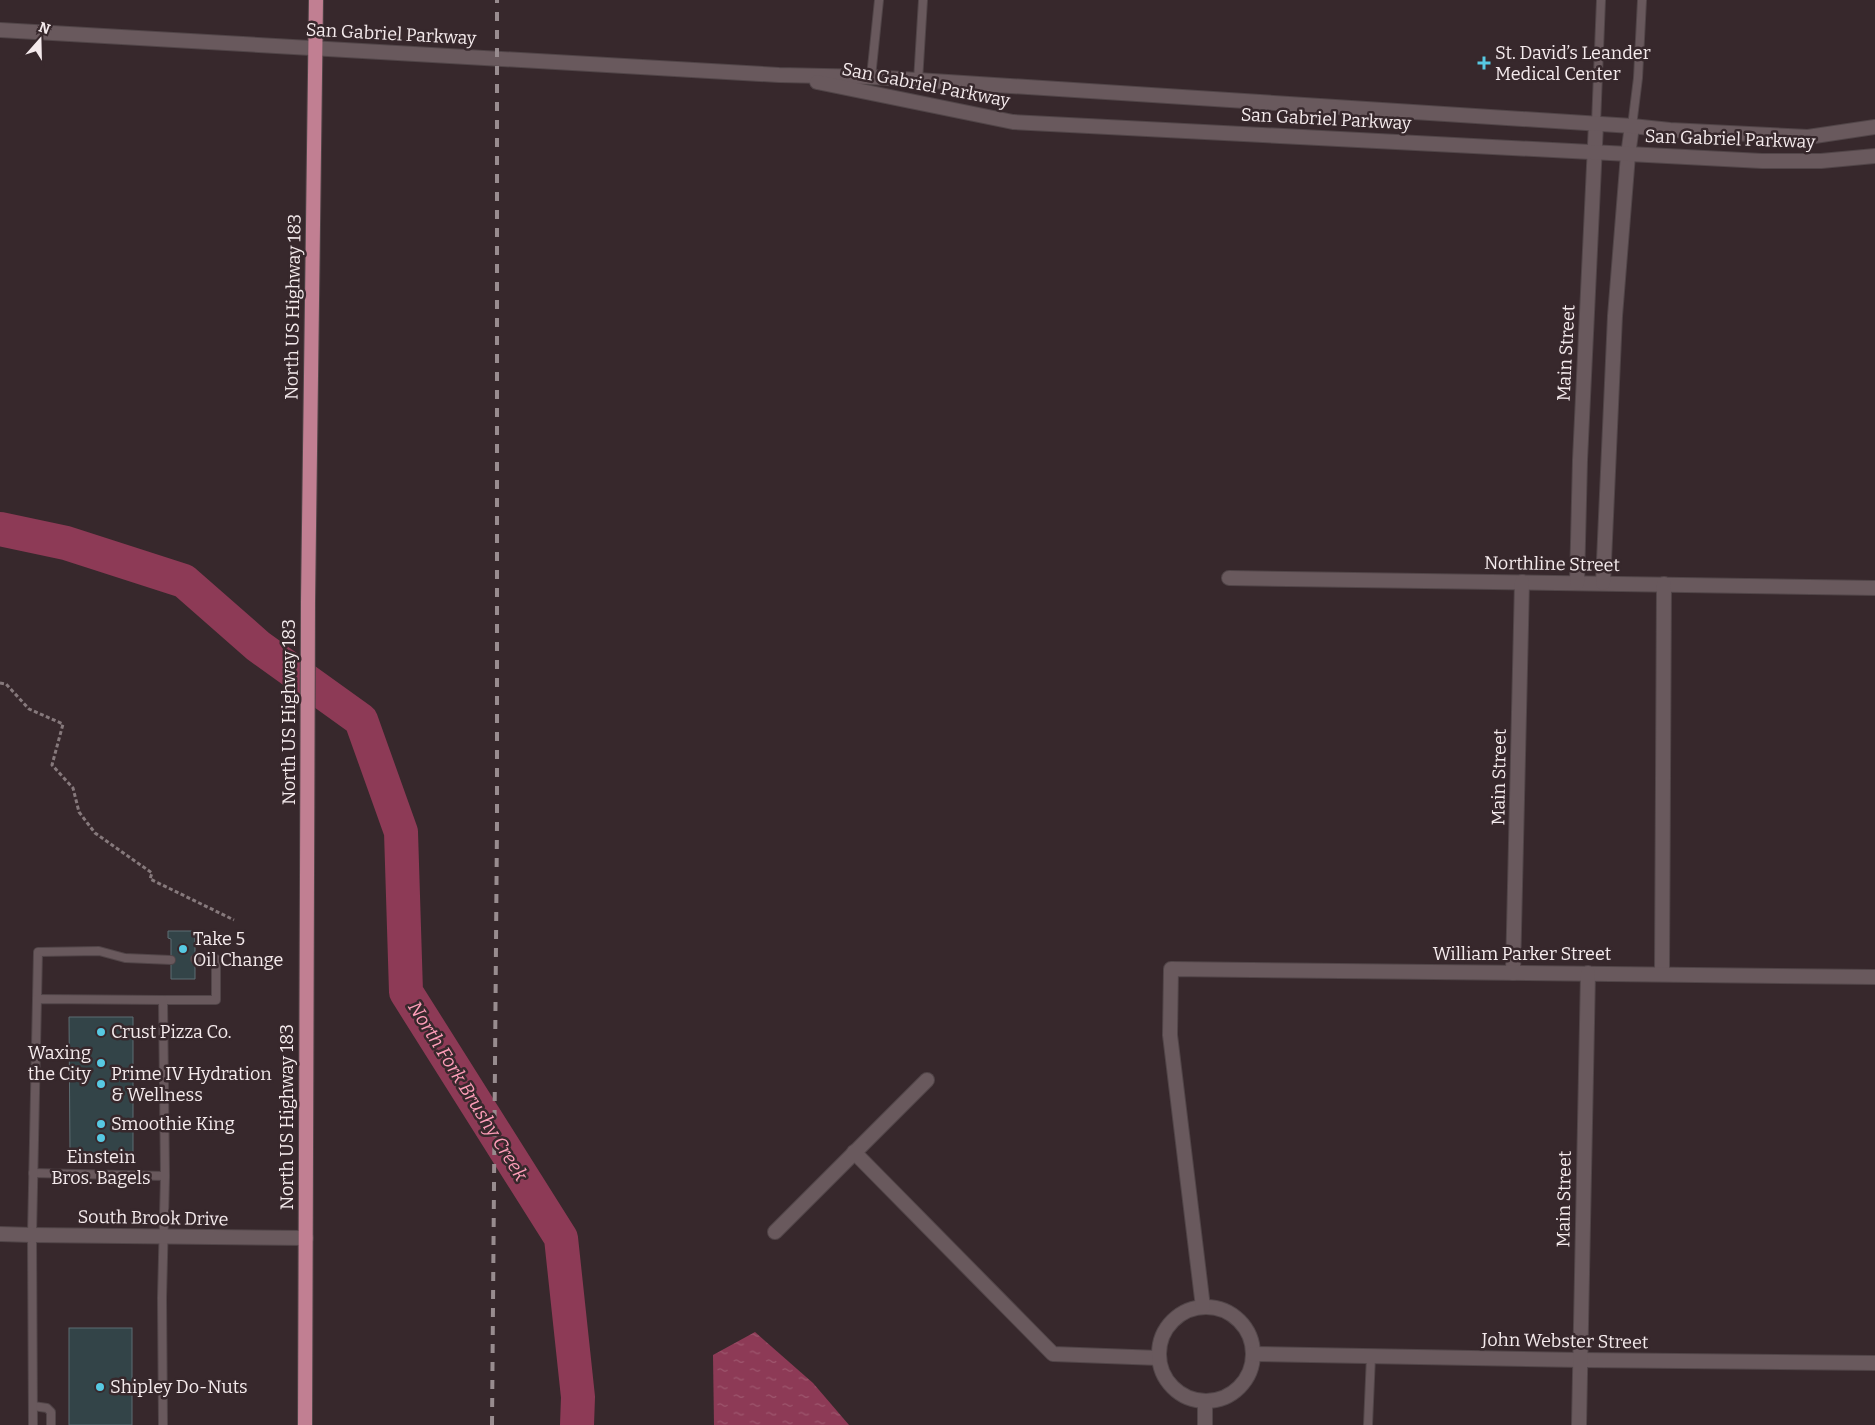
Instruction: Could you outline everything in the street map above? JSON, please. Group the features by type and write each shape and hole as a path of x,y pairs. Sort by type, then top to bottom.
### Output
{"main road":[{"name":"North US Highway 183","path":"305,1425 308,602 316,0"}],"street":[{"name":"San Gabriel Parkway","path":"0,30 779,75 871,77 1670,130 1808,137 1875,127"},
{"name":"San Gabriel Parkway","path":"779,75 1013,122 1762,161 1821,161 1875,156"},
{"name":"Main Street","path":"1577,583 1580,460 1596,124"},
{"path":"1603,583 1615,316 1632,126"},
{"name":"Northline Street","path":"1229,578 1875,588"},
{"name":"Main Street","path":"1513,973 1522,582"},
{"path":"1662,973 1664,584"},
{"name":"William Parker Street","path":"1204,1307 1170,1035 1171,969 1874,976"},
{"name":"Main Street","path":"1579,1425 1588,974"},
{"path":"774,1232 927,1080"},
{"path":"854,1152 1053,1354 1159,1358"},
{"name":"South Brook Drive","path":"0,1234 306,1238"},
{"path":"1204,1307 1220,1309 1234,1316 1246,1328 1254,1354 1249,1374 1240,1388 1226,1398 1211,1402 1196,1400 1182,1395 1170,1385 1162,1372 1159,1358 1160,1343 1166,1329 1176,1318 1189,1310 1204,1307"},
{"name":"John Webster Street","path":"1254,1354 1875,1363"},
{"path":"1205,1401 1205,1425"}],"lane":[{"path":"871,77 878,26 879,0"},
{"path":"918,81 923,0"},
{"path":"1596,124 1601,0"},
{"path":"1632,126 1638,78 1642,0"},
{"path":"33,1425 32,1235 38,952 99,950 125,958 171,960"},
{"path":"37,999 216,1000 216,959 195,959"},
{"path":"163,1000 165,1176 162,1298 163,1425"},
{"path":"33,1172 165,1176"},
{"path":"1368,1425 1371,1356"},
{"path":"33,1406 47,1408 50,1412 51,1425"}],"path":[{"path":"0,683 6,684 29,709 63,724 52,765 73,788 80,812 95,833 152,873 150,879 234,920"}],"water":[{"path":"755,1332 813,1383 849,1425 714,1425 713,1355"}],"building":[{"name":"Take 5 Oil Change","path":"168,931 198,931 198,939 195,938 195,979 171,979 171,939 168,938"},
{"path":"69,1017 133,1017 133,1153 70,1154"},
{"path":"69,1328 132,1328 132,1425 69,1425"}],"waterway":[{"name":"North Fork Brushy Creek","path":"0,529 66,543 184,581 258,646 361,720 401,832 406,992 561,1238 578,1397 577,1425"}],"railway":[{"path":"492,1425 497,824 497,0"}],"place":[{"name":"St. David’s Leander Medical Center","path":"1484,63"},
{"name":"Take 5 Oil Change","path":"183,949"},
{"name":"Crust Pizza Co.","path":"101,1032"},
{"name":"Waxing the City","path":"101,1063"},
{"name":"Prime IV Hydration & Wellness","path":"101,1084"},
{"name":"Smoothie King","path":"101,1124"},
{"name":"Einstein Bros. Bagels","path":"101,1138"},
{"name":"Shipley Do-Nuts","path":"100,1387"}]}
